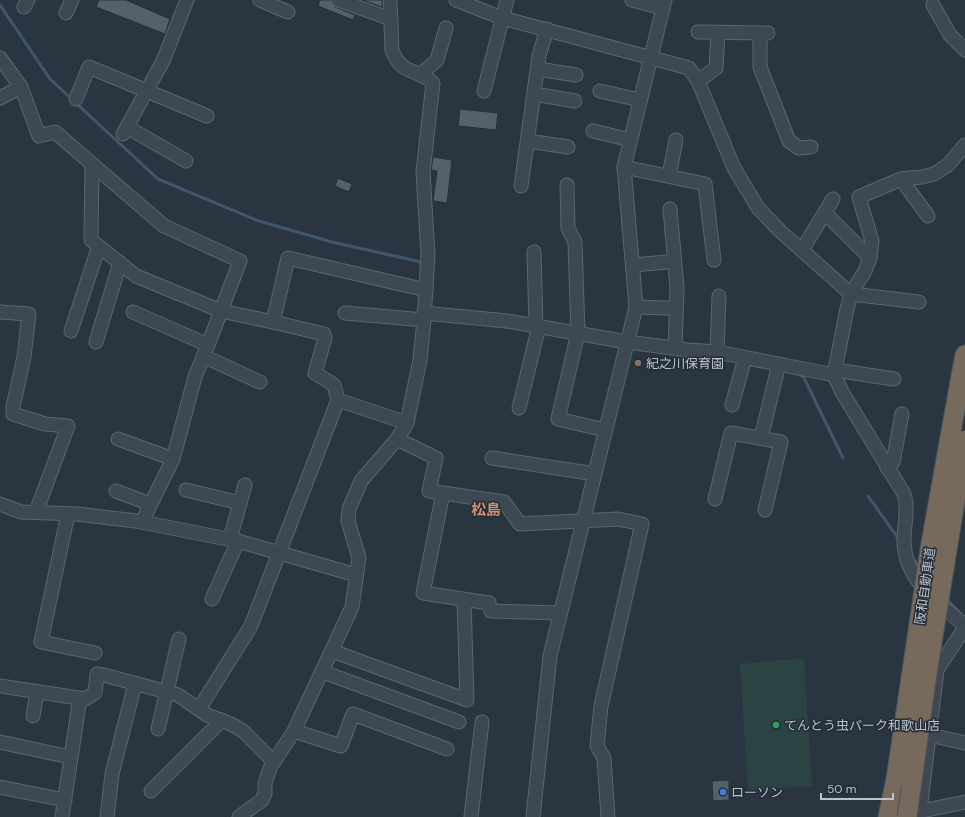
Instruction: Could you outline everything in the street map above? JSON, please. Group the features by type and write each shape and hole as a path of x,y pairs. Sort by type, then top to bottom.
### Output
{"highway":[{"name":"阪和自動車道","path":"891,817 931,543 965,355"},
{"name":"阪和自動車道","path":"914,814 929,659 965,440"},
{"path":"888,817 896,779"}],"street":[{"path":"66,13 72,0"},
{"path":"186,0 163,61 125,131 186,161"},
{"path":"260,0 288,12"},
{"path":"338,0 391,20"},
{"path":"239,817 262,800 265,793 264,783 274,762 294,730 323,672 352,607 359,558 348,521 349,509 361,481 397,439 407,423 420,360 424,316 422,289 427,226 423,172 433,83 429,79 401,67 395,57 392,50 390,0"},
{"path":"484,91 507,0"},
{"path":"533,817 550,656 559,613 636,307 624,167 664,4 632,0"},
{"path":"464,2 502,18 690,68 698,81 734,168 758,208 780,231 851,294 920,302"},
{"path":"933,5 950,35 965,50"},
{"path":"420,75 437,60 446,28"},
{"path":"521,186 538,69 547,29"},
{"path":"698,32 764,33 760,67 789,141 799,148 811,147"},
{"path":"698,81 716,68 718,33"},
{"path":"0,58 21,87 38,136 55,132 164,226 240,261 196,377 173,459 142,522"},
{"path":"76,99 89,67 207,116"},
{"path":"538,69 576,75"},
{"path":"0,98 21,87"},
{"path":"600,91 640,100"},
{"path":"534,94 574,101"},
{"path":"593,131 630,140"},
{"path":"669,176 676,140"},
{"path":"528,141 568,147"},
{"path":"914,814 929,735 937,670 965,626 942,607 913,575 906,555 904,540 907,502 842,392 834,373 851,294 865,271 870,258 872,241 858,197 901,179 934,174 948,164 965,145"},
{"path":"92,164 91,240 136,276 221,311 324,334 325,338 315,372 334,385 338,400 281,552 251,626 199,709"},
{"path":"624,167 705,184 714,260"},
{"path":"901,179 928,216"},
{"path":"567,185 568,228 575,242 577,336 558,419 605,430"},
{"path":"802,250 833,199"},
{"path":"670,210 677,288 674,349"},
{"path":"825,213 870,258"},
{"path":"71,331 99,246"},
{"path":"519,408 538,329 534,252"},
{"path":"273,322 288,258 422,289"},
{"path":"633,265 667,262"},
{"path":"96,342 120,263"},
{"path":"717,352 719,296"},
{"path":"636,307 667,308"},
{"path":"0,312 29,314 24,357 13,407 13,414 45,424 68,426 36,512"},
{"path":"133,312 260,382"},
{"path":"345,313 507,321 538,329 577,336 674,349 717,352 744,360 779,367 894,379"},
{"path":"732,405 744,360"},
{"path":"761,438 779,367"},
{"path":"338,400 407,423"},
{"path":"887,468 893,462 902,414"},
{"path":"715,499 732,432 781,442 765,510"},
{"path":"118,439 173,459"},
{"path":"397,439 436,458 428,491 504,502 520,524 618,519 642,524 601,706 597,746 604,758 608,817"},
{"path":"492,458 595,474"},
{"path":"212,599 234,540 240,503 245,486"},
{"path":"186,490 240,503"},
{"path":"116,491 150,504"},
{"path":"444,493 423,594 489,603 491,612 559,613"},
{"path":"0,504 21,512 68,514 142,522 234,540 281,552 356,575"},
{"path":"68,514 41,642 95,653"},
{"path":"332,651 467,700 464,600"},
{"path":"158,729 178,639"},
{"path":"323,672 459,722"},
{"path":"0,686 85,699 95,693 97,674 178,695 207,715 222,720 243,731 274,762"},
{"path":"107,817 112,774 135,684"},
{"path":"33,716 37,692"},
{"path":"62,817 80,698"},
{"path":"294,730 341,746 353,714 447,749"},
{"path":"151,791 222,720"},
{"path":"471,817 482,722"},
{"path":"929,735 965,743"},
{"path":"0,742 70,757"},
{"path":"0,788 65,800"},
{"path":"896,817 965,802"}],"green space":[{"name":"てんとう虫パーク和歌山店","path":"804,658 812,786 748,790 740,664"}],"building":[{"path":"99,0 126,0 170,19 165,34 96,7"},
{"path":"320,0 330,0 335,7 355,15 353,20 318,6"},
{"path":"362,0 382,0 382,7"},
{"path":"460,109 498,113 496,130 458,126"},
{"path":"433,157 452,160 447,203 433,201 437,171 431,170"},
{"path":"338,178 352,184 349,192 335,186"},
{"path":"729,780 729,800 713,801 712,781"}],"waterway":[{"path":"0,5 50,79 158,179 259,221 332,242 417,261 420,262 422,268"},
{"path":"797,373 804,378 843,458"},
{"path":"868,496 900,541"},
{"path":"912,557 920,568"},
{"path":"946,598 961,614"}],"place":[{"name":"紀之川保育園","path":"638,363"},
{"name":"てんとう虫パーク和歌山店","path":"776,725"},
{"name":"ローソン","path":"723,792"}],"district":[{"name":"松島","path":"486,510"}]}
